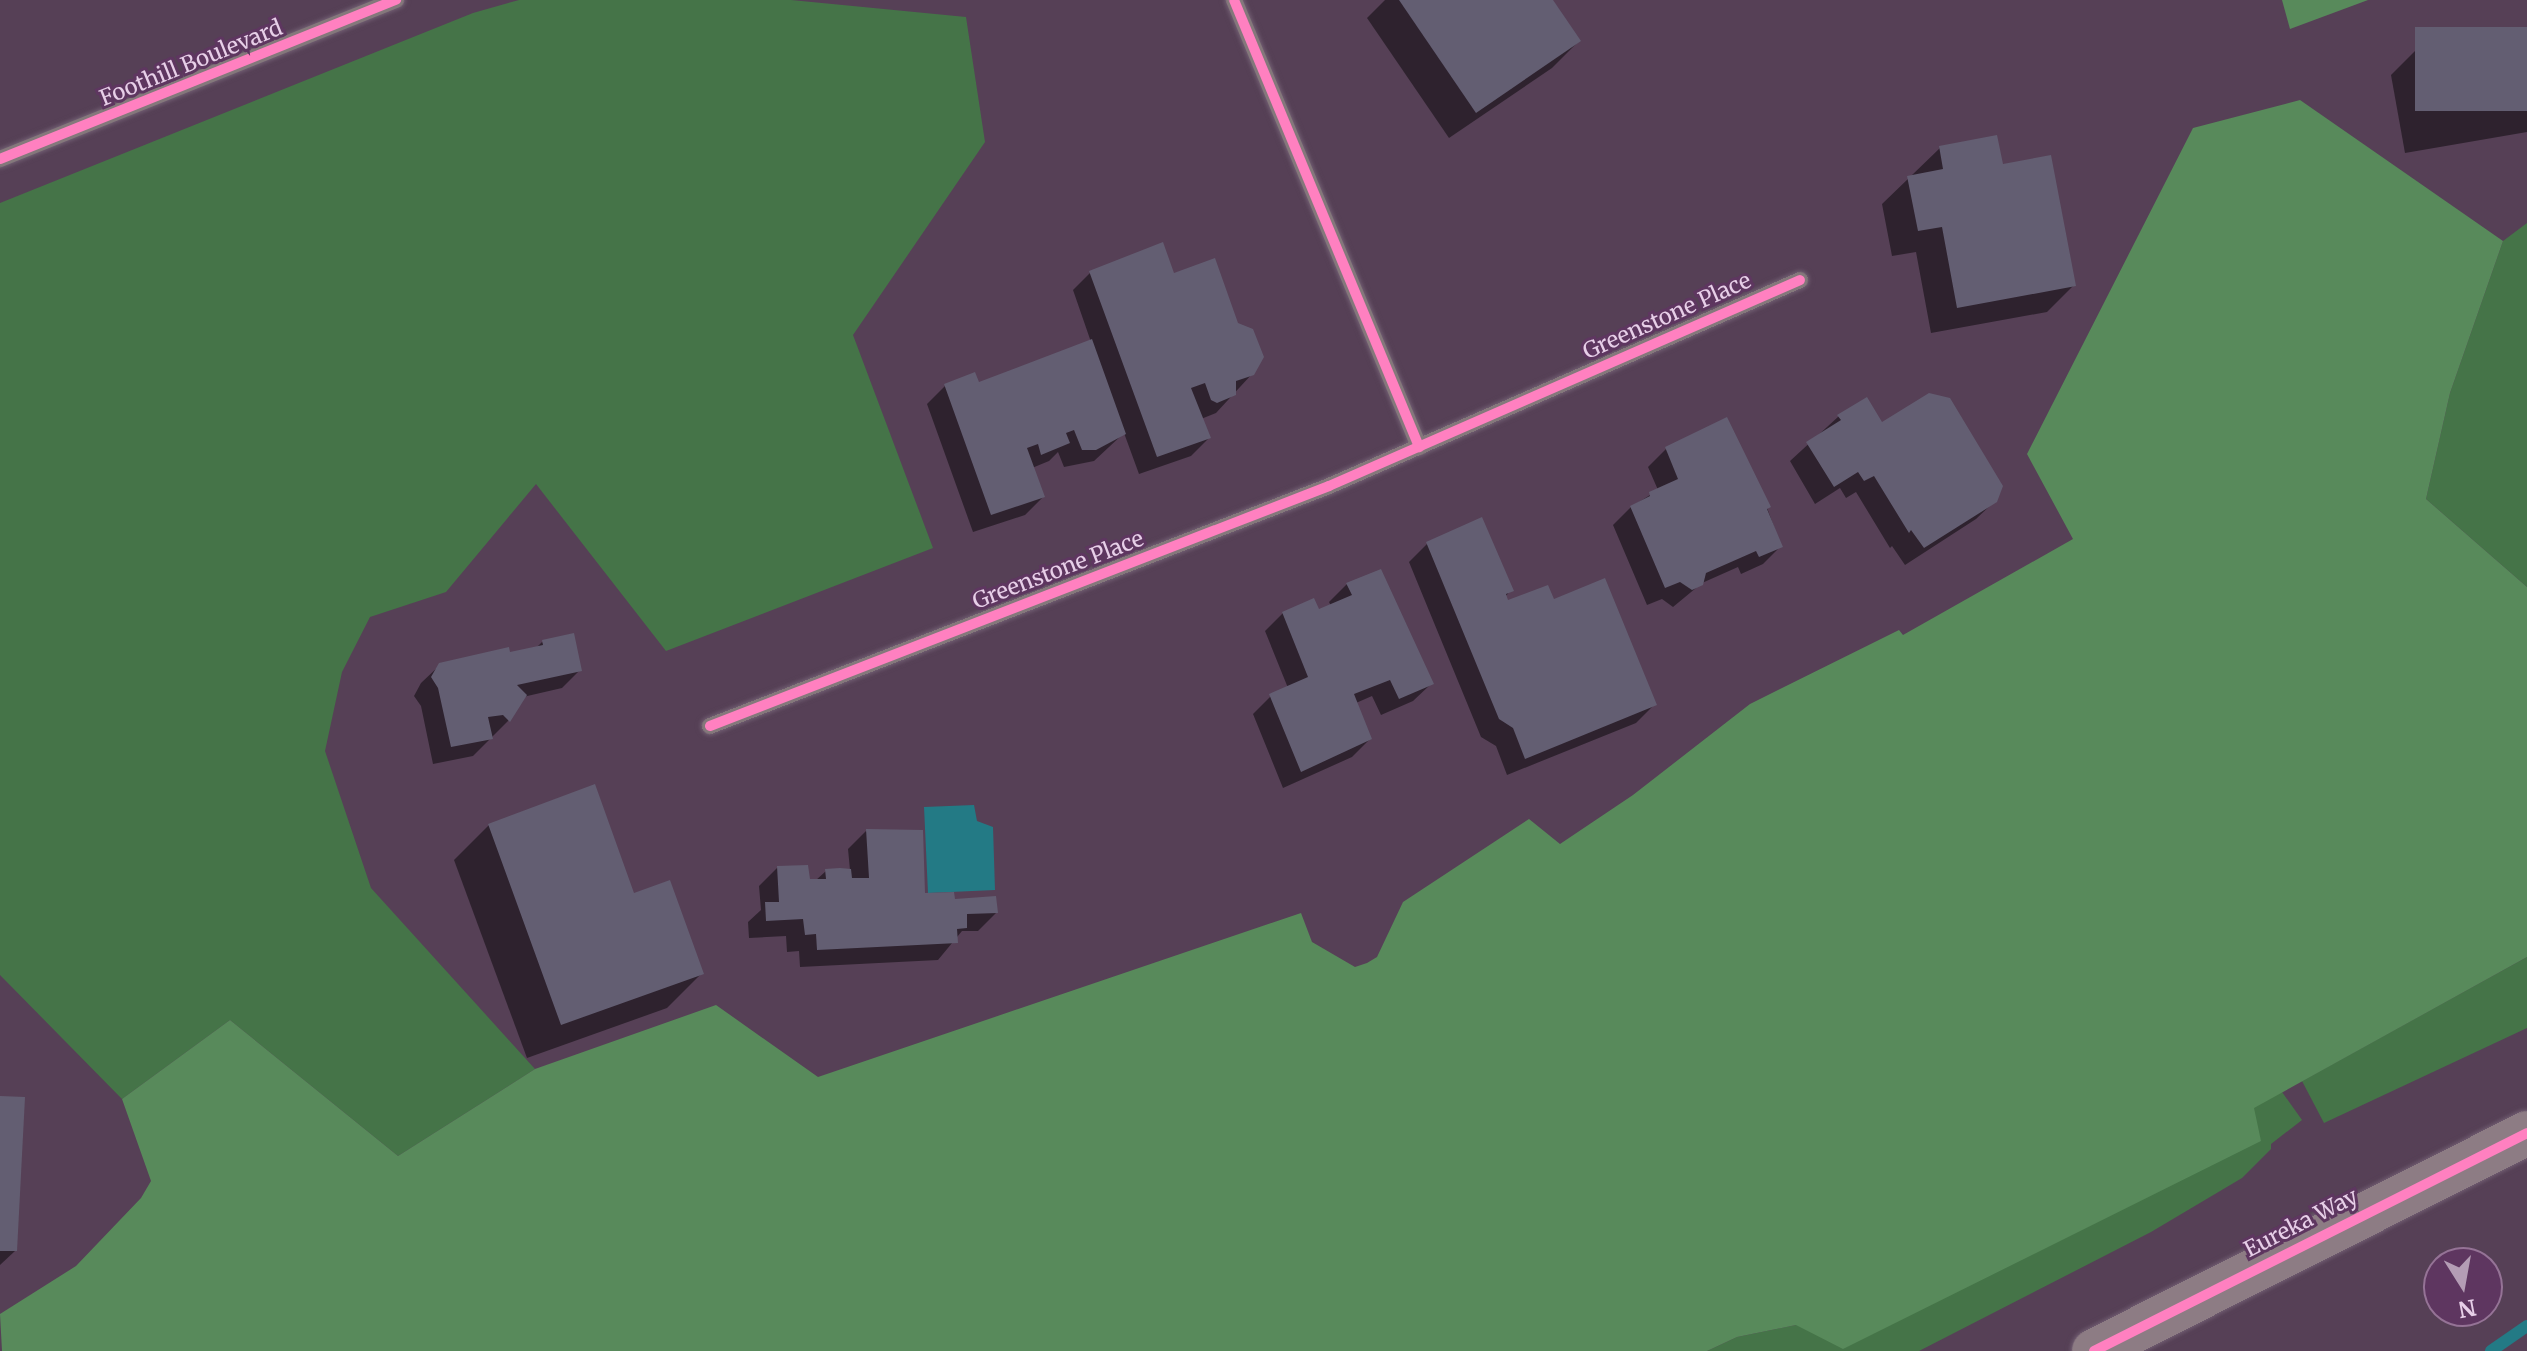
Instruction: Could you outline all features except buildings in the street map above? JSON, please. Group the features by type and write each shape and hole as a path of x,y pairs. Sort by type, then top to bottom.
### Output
{"highway":[{"name":"Eureka Way","path":"2094,1351 2527,1133"}],"street":[{"name":"Foothill Boulevard","path":"0,159 396,0"},
{"path":"1234,0 1419,447"},
{"name":"Greenstone Place","path":"710,726 1248,519 1800,280"}],"green space":[{"path":"519,0 791,0 966,17 985,142 853,335 933,548 666,651 536,484 446,592 370,617 342,672 325,751 371,888 535,1069 398,1156 230,1020 122,1099 0,975 0,203 473,13"},
{"path":"2282,0 2368,0 2290,29"},
{"path":"2300,100 2503,241 2450,393 2426,499 2527,587 2527,957 2254,1108 2261,1141 1843,1349 1796,1325 1737,1337 1707,1351 2,1351 0,1314 76,1266 141,1198 151,1181 122,1099 230,1020 398,1156 535,1069 716,1005 818,1077 1301,913 1312,942 1355,967 1367,963 1377,957 1403,902 1529,819 1560,844 1633,795 1750,704 1899,630 1903,635 2073,539 2027,454 2193,128"},
{"path":"2527,223 2527,587 2426,499 2450,393 2503,241"},
{"path":"2527,957 2527,1028 2324,1123 2302,1081"},
{"path":"2282,1092 2302,1120 2271,1144 2271,1149 2242,1178 2151,1232 1919,1351 1707,1351 1737,1337 1796,1325"}],"water":[{"path":"974,805 977,821 993,827 995,890 928,893 924,807"}],"waterway":[{"path":"2491,1351 2527,1326"}],"cycle path":[{"path":"0,159 396,0"},
{"path":"1234,0 1419,447"},
{"path":"710,726 1329,486 1800,280"},
{"path":"2094,1351 2527,1133"}]}
